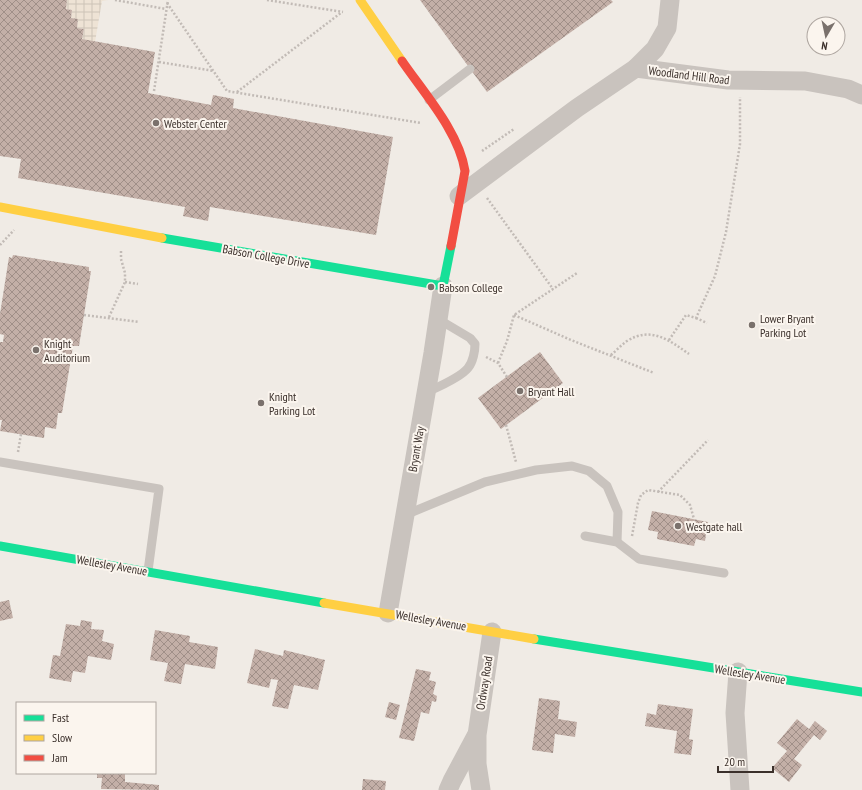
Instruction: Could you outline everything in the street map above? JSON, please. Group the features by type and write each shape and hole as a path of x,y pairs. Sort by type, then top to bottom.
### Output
{"main road":[{"path":"360,0 452,133 463,159 467,191 443,286"},
{"name":"Babson College Drive","path":"0,207 194,244 443,286"},
{"name":"Wellesley Avenue","path":"0,546 492,632 862,692"}],"street":[{"path":"636,68 656,48 666,28 670,0"},
{"name":"Woodland Hill Road","path":"467,191 577,108 636,68 728,80 805,81 848,89 862,95"},
{"name":"Bryant Way","path":"388,613 443,286"},
{"name":"Ordway Road","path":"480,790 477,764 477,735 492,632"},
{"path":"738,672 735,713 740,790"},
{"name":"Ordway Road","path":"448,790 477,735"}],"lane":[{"path":"429,100 470,69"},
{"path":"426,392 450,381 468,368 475,352 475,344 470,338 438,319"},
{"path":"0,462 159,489 148,571"},
{"path":"404,516 485,482 536,470 572,466 589,471 607,486 618,512 617,542"},
{"path":"585,536 617,542 639,559 724,573"}],"path":[{"path":"115,0 166,9"},
{"path":"267,0 348,13"},
{"path":"154,91 167,1"},
{"path":"167,1 228,91 424,124"},
{"path":"237,93 342,12"},
{"path":"159,62 214,71"},
{"path":"696,318 715,276 726,232 740,144 740,95"},
{"path":"467,191 490,201 552,289"},
{"path":"0,245 14,229"},
{"path":"109,317 125,282 125,273 121,259 121,247"},
{"path":"498,363 507,341 514,315 577,273"},
{"path":"125,282 138,284"},
{"path":"669,340 686,314 707,323"},
{"path":"84,315 139,322"},
{"path":"514,315 571,340 654,373"},
{"path":"610,355 627,341 642,335 656,335 669,340 689,354"},
{"path":"475,352 498,363 507,377"},
{"path":"506,425 519,474"},
{"path":"16,464 21,434"},
{"path":"658,492 708,440"},
{"path":"628,550 638,503 641,495 648,490 680,495 690,505 694,519"}],"shaded area":[{"path":"67,0 108,0 102,1 95,42 82,39 84,29 77,28 78,20 71,18 72,10 66,9"}],"building":[{"name":"Webster Center","path":"0,0 67,0 66,9 72,10 71,18 78,19 77,28 84,29 82,39 155,52 148,93 211,105 213,95 234,99 233,108 393,137 376,235 210,207 208,221 183,216 185,207 18,178 21,159 0,156"},
{"path":"420,0 611,0 613,2 487,92"},
{"name":"Knight Auditorium","path":"13,255 89,267 89,271 91,271 79,346 73,346 62,413 58,413 56,429 45,427 44,438 0,431 2,420 0,420 0,342 3,342 4,335 0,334 0,314 9,257 12,258"},
{"name":"Bryant Hall","path":"540,352 563,383 501,429 478,398"},
{"name":"Westgate hall","path":"652,511 708,522 705,541 696,539 694,546 657,539 658,532 648,530"},
{"path":"9,600 13,618 0,621 0,602"},
{"path":"81,620 92,622 91,629 104,630 102,641 114,644 111,660 88,656 85,673 73,671 71,682 49,678 53,655 60,656 66,624 80,626"},
{"path":"155,630 190,636 189,642 218,647 215,669 185,664 181,684 164,681 168,663 150,660"},
{"path":"255,649 283,656 284,650 325,660 318,690 294,685 288,709 272,706 278,680 271,679 269,688 247,683"},
{"path":"416,669 431,672 429,680 436,682 433,694 437,696 436,702 432,701 429,714 421,712 414,741 399,738"},
{"path":"539,698 560,701 558,719 577,722 575,737 555,734 553,753 532,750"},
{"path":"389,702 400,705 396,720 385,717"},
{"path":"658,704 693,709 689,739 693,740 691,755 674,753 677,731 645,726 647,713 656,715"},
{"path":"797,719 809,729 815,721 827,731 820,740 814,735 794,759 802,765 789,782 772,768 787,751 777,743"},
{"path":"97,774 125,774 125,782 159,785 159,790 101,789 102,778 97,778"},
{"path":"363,779 386,781 385,790 362,790"}],"traffic: fast":[{"path":"162,238 443,286 451,246"},
{"path":"0,546 324,603"},
{"path":"534,639 862,692"}],"traffic: slow":[{"path":"360,0 402,61"},
{"path":"0,207 162,238"},
{"path":"324,603 534,639"}],"traffic: jam":[{"path":"402,61 440,113 456,142 465,171 451,246"}],"place":[{"name":"Webster Center","path":"156,123"},
{"name":"Babson College","path":"431,287"},
{"name":"Lower Bryant Parking Lot","path":"752,325"},
{"name":"Knight Auditorium","path":"36,350"},
{"name":"Bryant Hall","path":"520,391"},
{"name":"Knight Parking Lot","path":"261,403"},
{"name":"Westgate hall","path":"678,526"}]}
